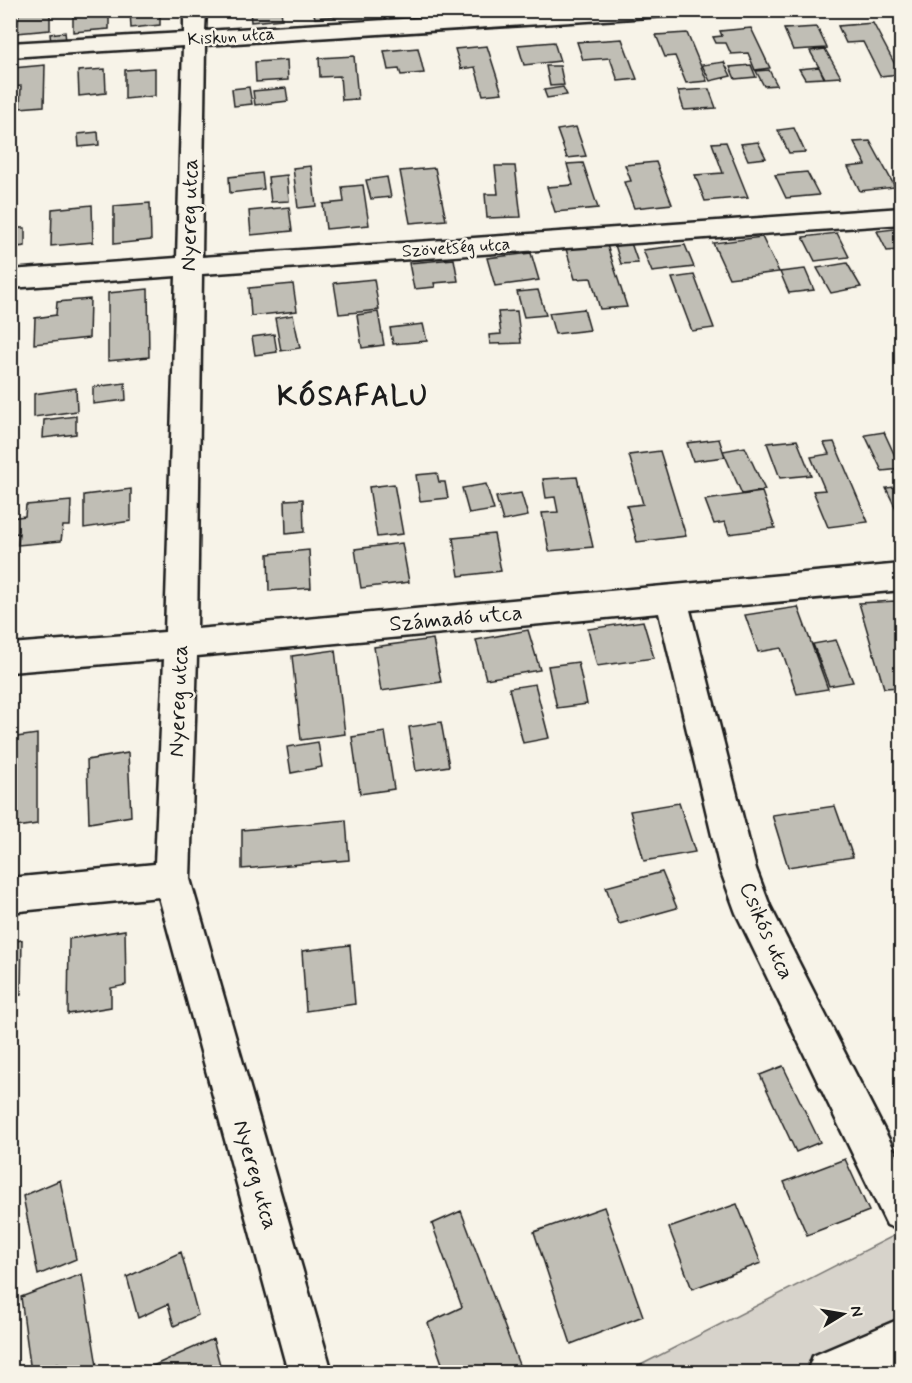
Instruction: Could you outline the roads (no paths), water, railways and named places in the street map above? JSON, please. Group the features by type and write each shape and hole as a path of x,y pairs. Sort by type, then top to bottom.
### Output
{"street":[{"name":"Nyereg utca","path":"195,10 181,644 172,879 310,1372"},
{"name":"Kiskun utca","path":"10,50 666,10"},
{"name":"Szövetség utca","path":"10,279 902,216"},
{"name":"Számadó utca","path":"10,658 902,577"},
{"name":"Csikós utca","path":"671,598 738,869 754,914 902,1210"},
{"path":"10,895 172,879"},
{"path":"829,1372 902,1340"}],"district":[{"name":"KÓSAFALU","path":"353,397"}]}
